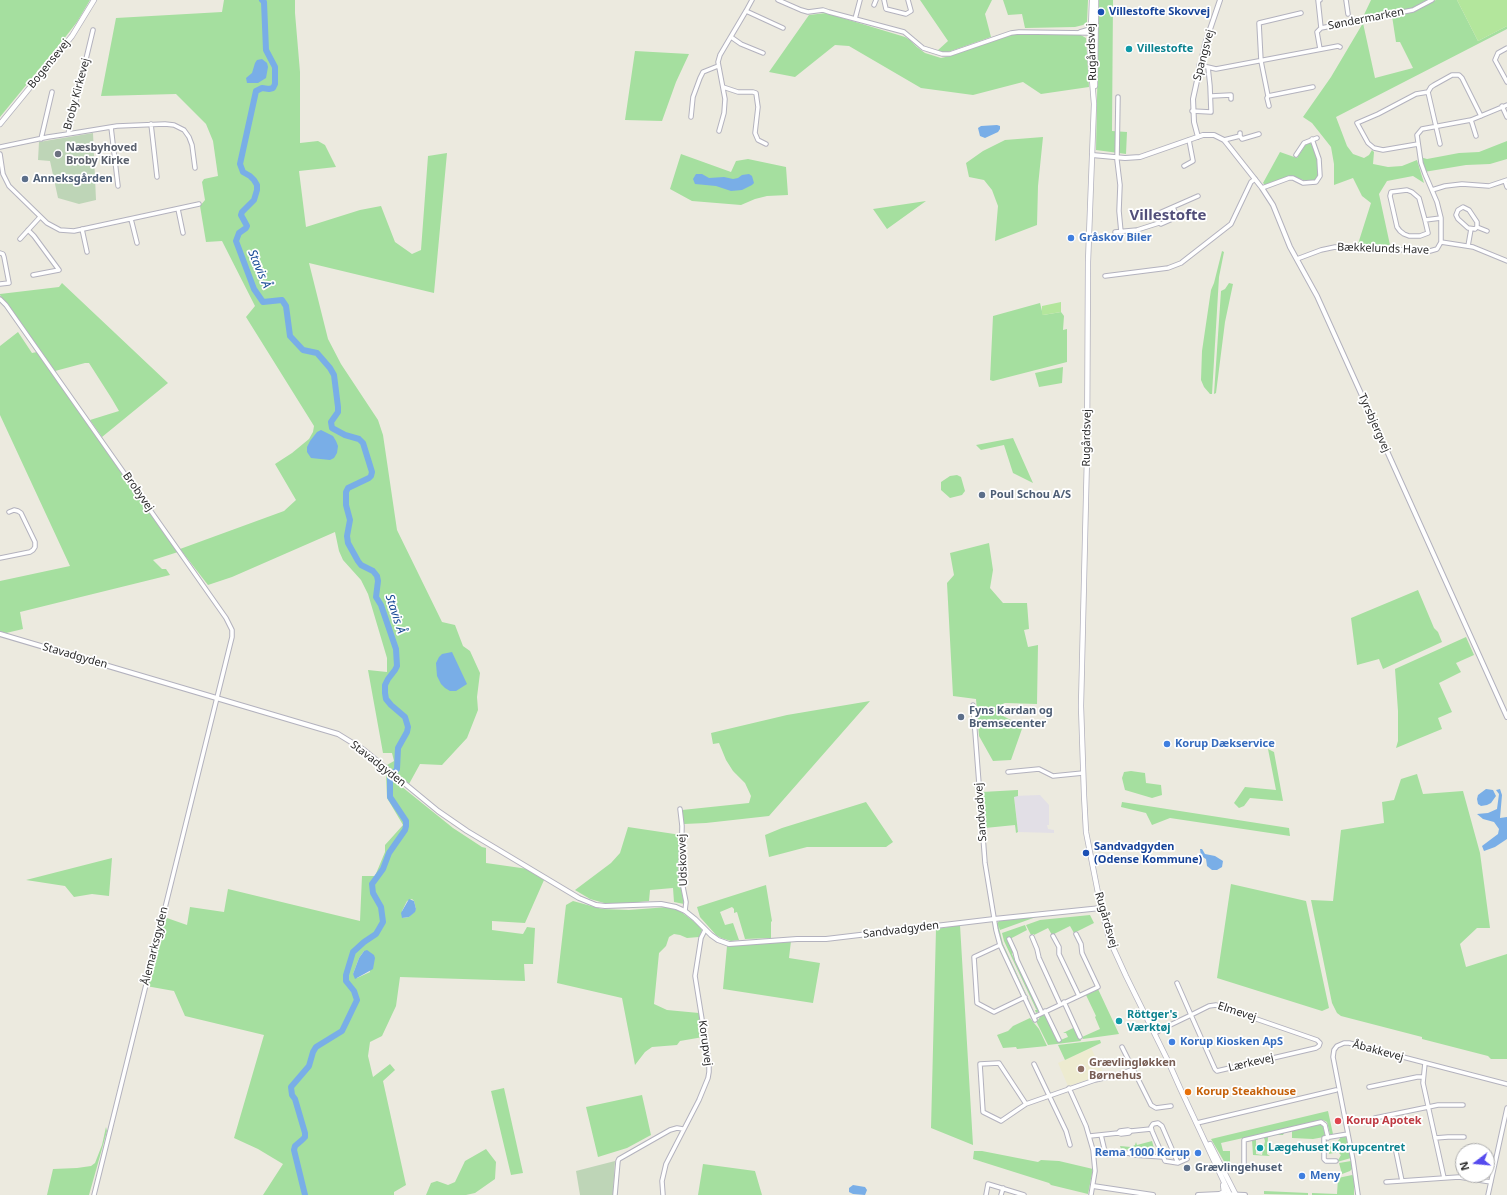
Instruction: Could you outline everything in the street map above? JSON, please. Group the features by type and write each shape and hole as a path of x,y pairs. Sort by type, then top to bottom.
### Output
{"main road":[{"name":"Bogensevej","path":"0,124 72,36 94,0"},
{"name":"Rugårdsvej","path":"1092,0 1093,47 1096,60 1088,262 1087,456 1082,662 1082,733 1086,832 1101,908 1112,946 1176,1078 1236,1195"},
{"name":"Rugårdsvej","path":"1094,104 1090,61 1096,0"},
{"name":"Rugårdsvej","path":"1198,1122 1231,1195"},
{"path":"1212,1155 1218,1163 1231,1195"},
{"path":"1219,1170 1224,1190 1220,1194"}],"street":[{"path":"719,131 725,108 723,87 718,66 720,55 752,0"},
{"path":"778,0 808,12 823,10 904,32 922,48 942,54 950,54 1015,32 1093,32"},
{"path":"855,19 860,0"},
{"path":"874,5 876,0"},
{"path":"884,0 886,9 906,14 911,11 908,0"},
{"name":"Spangsvej","path":"1198,137 1192,111 1193,99 1199,65 1220,0"},
{"path":"1320,0 1318,0 1321,28"},
{"path":"1346,0 1348,14"},
{"name":"Søndermarken","path":"1320,49 1317,32 1321,28 1414,10 1432,0"},
{"path":"746,11 783,28"},
{"path":"1269,106 1261,61 1259,23 1301,13"},
{"name":"Broby Kirkevej","path":"0,147 68,134 93,30"},
{"path":"731,37 742,44 763,53"},
{"name":"Søndermarken","path":"1199,65 1216,69 1320,49 1340,47"},
{"path":"1507,48 1498,53 1495,60 1507,82"},
{"path":"691,117 692,97 700,78 704,72 718,66"},
{"name":"Spangsvej","path":"1192,111 1211,112 1208,67"},
{"path":"1440,144 1428,92 1430,87 1452,75 1459,75 1462,78 1480,116"},
{"path":"723,87 738,92 756,93 758,107 755,133 758,140 766,144"},
{"path":"1268,96 1312,87"},
{"path":"41,138 52,92"},
{"path":"1428,92 1416,94 1357,123 1368,143 1374,148 1383,150 1418,144 1417,135 1422,129 1471,120 1507,104"},
{"name":"Spangsvej","path":"1210,96 1231,95 1231,99"},
{"path":"1118,97 1117,157 1120,185 1119,210 1122,232"},
{"path":"1502,106 1507,117"},
{"path":"1471,120 1476,136"},
{"path":"151,124 157,177"},
{"path":"68,134 111,126 170,124 184,130 190,141 195,168"},
{"path":"111,126 118,186"},
{"path":"1092,155 1140,157 1208,134 1224,140 1240,135 1242,139 1259,134"},
{"path":"1296,155 1304,143 1317,138"},
{"path":"1262,188 1289,178 1293,178 1302,183 1316,182 1320,176 1319,162 1312,139"},
{"path":"1184,166 1193,161 1189,140"},
{"name":"Tyrsbjergvej","path":"1224,140 1255,178 1273,204 1290,247 1318,296 1507,717"},
{"name":"Bækkelunds Have","path":"1297,259 1321,250 1335,247 1430,251 1437,249 1441,242 1440,218 1437,202 1424,174 1418,144"},
{"path":"0,154 2,175 6,182 40,217 51,226 60,230 69,231 82,229 199,204"},
{"path":"1105,276 1168,268 1181,263 1231,224 1251,182 1255,178"},
{"path":"1432,190 1445,186 1462,184 1489,186 1506,180 1507,187"},
{"path":"1407,190 1416,194 1421,204 1425,220 1428,234 1420,236 1404,234 1397,227 1390,196 1391,192 1407,190"},
{"path":"1159,223 1157,214 1198,196"},
{"path":"1115,232 1146,228 1159,223 1161,224 1177,217 1173,207"},
{"path":"1477,227 1477,222 1469,210 1465,207 1461,207 1457,212 1458,219 1468,228 1472,229 1477,227 1487,232"},
{"path":"178,209 183,233"},
{"path":"20,239 40,217"},
{"path":"1425,220 1440,218"},
{"path":"131,219 137,243"},
{"path":"82,229 87,252"},
{"path":"1468,246 1472,229"},
{"path":"28,230 59,270 33,275"},
{"name":"Bækkelunds Have","path":"1441,242 1468,246 1507,261"},
{"path":"0,253 3,254 4,257 9,283 0,284"},
{"name":"Brobyvej","path":"0,299 18,321 230,624 232,637 216,698"},
{"path":"13,505 14,510"},
{"path":"0,558 30,552 35,547 21,513 18,510 9,512"},
{"name":"Stavadgyden","path":"0,634 338,734 364,750 438,811 467,831 579,898 596,905 605,906 661,904 676,907 685,911 705,930"},
{"name":"Ålemarksgyden","path":"94,1195 216,698"},
{"name":"Sandvadvej","path":"973,705 985,863 994,919 1000,945 1035,1018 1044,1012"},
{"path":"1008,772 1039,770 1053,776 1083,773"},
{"name":"Udskovvej","path":"680,809 682,826 681,877 686,902 685,911"},
{"name":"Sandvadgyden","path":"705,930 718,940 730,944 797,939 826,940 994,919 1101,908"},
{"name":"Korupvej","path":"663,1195 662,1181 666,1164 698,1100 708,1078 709,1072 709,1063 696,976 701,938 705,930"},
{"path":"1044,1012 1098,986 1082,953 1076,934"},
{"path":"1054,936 1059,947 1060,954 1079,996"},
{"path":"1032,938 1037,949 1038,958 1080,1037"},
{"path":"1009,939 1017,960 1059,1040"},
{"path":"1000,945 974,957 977,1003 994,1012 1025,997"},
{"path":"1177,983 1191,1015"},
{"name":"Elmevej","path":"1155,1033 1211,1005 1218,1005 1317,1040 1320,1045"},
{"name":"Lærkevej","path":"1191,1015 1217,1071 1316,1048 1320,1045"},
{"name":"Åbakkevej","path":"1358,1195 1333,1057 1334,1050 1337,1046 1344,1043 1349,1043 1425,1064 1507,1084"},
{"path":"1122,1047 1152,1106 1156,1108 1171,1106"},
{"path":"1026,1104 999,1063 980,1064 983,1112 1001,1121 1026,1104 1069,1088 1134,1069"},
{"path":"1034,1064 1066,1131 1070,1145"},
{"path":"1425,1064 1423,1077 1444,1178"},
{"path":"1369,1087 1423,1077"},
{"path":"1069,1088 1090,1136 1095,1161 1091,1195"},
{"path":"1198,1122 1333,1092"},
{"path":"1375,1118 1429,1107 1463,1105"},
{"path":"1495,1164 1507,1108"},
{"path":"1244,1167 1244,1140 1321,1122 1324,1125 1328,1138"},
{"path":"1151,1129 1155,1123 1159,1123 1162,1126 1178,1162"},
{"path":"615,1195 619,1159 670,1130 676,1128 683,1129"},
{"path":"1090,1136 1118,1133 1125,1134 1131,1131 1151,1129"},
{"path":"1151,1129 1164,1157 1168,1162 1178,1162 1187,1159"},
{"path":"1336,1161 1326,1161 1324,1159 1324,1138 1348,1134"},
{"path":"1101,1135 1105,1152 1108,1155 1128,1153 1133,1155 1164,1157"},
{"path":"1435,1138 1464,1137"},
{"path":"1382,1150 1395,1147 1402,1181"},
{"path":"1386,1182 1455,1177"},
{"path":"1488,1195 1491,1183"},
{"path":"986,1195 988,1184 1013,1190 1024,1195"},
{"path":"1093,1186 1153,1195"},
{"path":"1001,1195 1003,1188"},
{"path":"1198,1195 1245,1195"}],"shaded area":[{"path":"1040,795 1049,805 1049,825 1047,825 1048,829 1054,830 1054,833 1018,832 1014,796"},
{"name":"Grævlingløkken Børnehus","path":"1091,1048 1104,1075 1068,1086 1058,1063"}],"green space":[{"path":"0,0 90,0 77,22 0,117"},
{"path":"224,0 295,0 300,72 300,143 318,141 325,145 336,167 299,171 306,227 360,210 381,206 395,242 412,254 421,250 428,156 447,153 434,293 309,263 328,339 341,364 378,420 383,435 397,530 442,622 455,625 463,646 470,651 480,673 477,697 478,710 467,738 442,765 420,764 409,784 387,765 394,761 392,753 383,753 368,670 387,672 387,658 368,594 361,580 343,560 339,551 335,532 232,577 208,585 180,549 284,511 296,500 275,464 292,453 309,439 313,432 314,426 246,317 255,306 222,241 206,242 200,206 205,200 202,182 204,179 218,176 213,141 206,124 176,94 101,96 116,18 222,12"},
{"path":"920,0 992,0 985,14 991,37 948,52 942,53 937,51 948,41"},
{"path":"1003,0 1088,0 1087,22 1083,25 1075,27 1025,28 1022,14 1008,15"},
{"path":"1099,0 1113,0 1112,131 1127,132 1126,154 1096,150"},
{"path":"1371,0 1429,0 1412,9 1362,19"},
{"path":"1436,0 1457,0 1478,41 1507,26 1507,29 1336,117 1347,146 1353,154 1364,158 1369,155 1372,150 1374,152 1373,164 1388,167 1402,166 1417,160 1424,183 1413,176 1387,181 1379,194 1390,245 1358,244 1371,203 1362,196 1353,178 1334,185 1334,164 1331,147 1312,123 1303,117 1331,77 1363,23 1375,78 1413,68 1400,42 1396,42 1392,16 1414,11"},
{"path":"1457,0 1507,0 1507,26 1478,41"},
{"path":"826,13 905,37 925,53 941,58 1011,35 1079,34 1086,38 1089,87 1041,94 1023,82 973,95 921,88 849,46 835,45 795,77 769,72 809,15"},
{"path":"635,51 689,54 676,82 662,121 625,120"},
{"path":"93,133 96,200 79,204 58,198 50,161 38,160 39,142"},
{"path":"1043,137 1038,186 1037,225 995,241 998,206 992,190 984,180 969,177 966,163 983,151 1005,140"},
{"path":"1507,141 1507,159 1490,164 1466,165 1424,172 1420,157 1427,159 1459,153 1479,152"},
{"path":"1310,142 1317,158 1319,172 1316,180 1306,181 1292,176 1265,185 1263,183 1280,152 1297,158 1306,144"},
{"path":"681,154 731,172 736,161 748,159 786,167 788,195 767,196 741,205 692,201 670,189"},
{"path":"926,201 887,229 873,209"},
{"path":"1222,251 1224,252 1219,277 1212,394 1210,394 1204,387 1201,380 1202,351 1211,290"},
{"path":"62,283 168,383 102,437 90,420 119,411 89,363 55,371 0,295 59,287"},
{"path":"1229,283 1233,284 1225,322 1216,393 1214,394 1221,291 1225,289"},
{"path":"1061,302 1061,312 1042,314 1042,306"},
{"path":"1040,303 1043,315 1061,312 1064,316 1063,330 1067,329 1067,362 993,381 990,380 993,316"},
{"path":"18,332 32,353 37,352 178,552 153,560 162,569 166,569 170,575 20,612 23,629 6,633 0,632 0,581 70,566 0,415 0,346"},
{"path":"1063,367 1062,383 1039,387 1035,373"},
{"path":"1013,438 1033,483 1013,473 1004,445 981,450 976,445"},
{"path":"957,475 961,477 965,491 962,495 950,498 941,490 941,482 950,476"},
{"path":"989,543 993,570 990,588 1003,603 1027,603 1029,629 1024,630 1028,647 1038,645 1037,704 1005,703 998,706 1001,715 1023,726 1011,760 993,761 979,736 976,699 953,696 947,583 954,575 950,553"},
{"path":"1418,590 1434,628 1438,632 1442,642 1383,669 1379,659 1357,665 1351,618"},
{"path":"1466,637 1474,655 1456,663 1461,672 1439,683 1452,712 1438,718 1442,729 1396,748 1398,741 1398,711 1395,669"},
{"path":"870,701 769,816 684,824 682,810 749,803 751,796 745,783 733,771 726,760 719,743 713,744 711,733 787,715"},
{"path":"1268,749 1274,752 1283,801 1250,798 1244,806 1239,808 1234,803 1245,787 1276,790"},
{"path":"1131,771 1145,773 1146,783 1161,785 1162,795 1152,798 1125,790 1122,778 1124,772"},
{"path":"386,774 453,828 482,847 486,848 486,863 528,869 544,880 525,923 492,921 492,930 523,934 527,927 535,928 533,964 524,964 525,981 400,977 396,1006 382,1036 370,1042 368,1056 373,1077 390,1064 395,1070 383,1081 406,1185 394,1192 394,1195 263,1195 283,1164 258,1149 234,1138 264,1035 185,1016 174,991 146,986 164,917 187,925 190,907 224,912 228,889 360,921 362,876 375,876 385,852 385,845 403,825 387,798","holes":["412,899 416,909 409,917 402,918 402,911 407,901","364,951 370,972 357,978 353,974 359,958"]},
{"path":"1417,774 1423,794 1463,791 1480,853 1490,928 1477,928 1460,944 1466,967 1507,954 1507,1059 1491,1059 1488,1056 1422,1039 1422,1037 1341,1016 1337,1013 1332,1003 1311,900 1333,901 1341,830 1384,823 1382,802 1394,800 1401,779"},
{"path":"1018,790 1018,796 1014,797 1018,832 1016,833 1015,825 985,828 982,792"},
{"path":"866,802 893,842 886,847 807,847 769,857 765,835 782,828"},
{"path":"1122,802 1289,828 1290,836 1170,818 1152,825 1146,813 1121,807"},
{"path":"628,827 681,835 678,871 684,904 674,902 673,888 650,890 649,901 619,904 604,903 590,899 575,890 611,863 620,853"},
{"path":"112,858 109,896 92,894 74,897 65,886 26,880"},
{"path":"1231,884 1306,901 1329,1008 1322,1011 1217,978"},
{"path":"766,885 772,921 771,938 745,939 737,912 734,913 734,909 732,907 720,912 725,925 733,923 739,940 731,941 721,938 716,935 700,917 697,907"},
{"path":"573,901 602,909 629,910 668,907 680,911 697,924 702,930 699,937 687,938 674,934 669,937 666,946 659,953 654,1004 667,1010 699,1013 703,1037 680,1041 677,1045 652,1047 645,1052 635,1065 622,998 557,983 566,905"},
{"path":"1090,915 1094,923 1074,933 1070,926 1052,935 1048,928 1031,935 1026,925 1040,920"},
{"path":"1036,917 1000,930 998,924 1003,944 1035,1013 1002,945 997,923 1000,920"},
{"path":"960,925 973,1145 931,1128 936,929"},
{"path":"1025,925 1027,930 1008,940 1013,952 1012,954 1039,1011 1036,1013 1035,1010 1037,1010 1004,941 1002,933"},
{"path":"791,941 789,958 820,963 813,1003 723,989 727,946"},
{"path":"1098,989 1119,1034 1083,1039 1082,1037 1100,1029 1095,1017 1096,1016 1086,995"},
{"path":"1045,1014 1058,1041 1068,1037 1066,1033 1063,1033 1075,1027 1081,1041 1048,1045 1036,1021 1040,1016"},
{"path":"1030,1018 1039,1029 1047,1046 1017,1049 1016,1047 1003,1048 997,1035 1008,1031 1013,1026"},
{"path":"1100,1040 1101,1043 1065,1060 1058,1045"},
{"path":"504,1088 523,1173 511,1175 491,1091"},
{"path":"642,1095 651,1135 627,1148 598,1157 586,1107"},
{"path":"1328,1111 1333,1134 1330,1134 1327,1122 1323,1120 1221,1143 1223,1151 1230,1151 1230,1163 1225,1163 1211,1139"},
{"path":"1319,1124 1323,1126 1324,1137 1313,1139 1292,1138 1291,1131"},
{"path":"106,1127 107,1131 89,1195 47,1195 53,1169 91,1166 95,1163 102,1145"},
{"path":"1286,1132 1283,1135 1268,1137 1267,1154 1270,1156 1253,1155 1252,1140 1259,1138 1256,1140 1256,1154 1262,1155 1265,1141 1264,1138 1261,1138"},
{"path":"1344,1136 1347,1138 1351,1158 1337,1162 1341,1155 1338,1152 1329,1154 1330,1146 1334,1146 1341,1137"},
{"path":"1152,1141 1155,1152 1121,1149 1120,1146 1131,1147 1135,1145 1136,1142 1137,1145"},
{"path":"486,1149 496,1162 495,1179 475,1193 466,1195 426,1195 431,1183 437,1181 448,1185 455,1182 465,1161"},
{"path":"974,1151 982,1151 1038,1162 1041,1160 1059,1161 1093,1169 1088,1194 1051,1185 1049,1183 973,1159"},
{"path":"615,1161 613,1195 580,1195 576,1171"},
{"path":"1351,1161 1352,1169 1342,1174 1339,1163"},
{"path":"703,1164 755,1171 762,1195 698,1195"},
{"path":"1352,1175 1354,1176 1354,1195 1312,1195 1312,1193 1337,1194 1338,1178"},
{"path":"1264,1191 1308,1193 1308,1195 1264,1194"}],"water":[{"path":"262,59 267,63 268,67 266,78 258,83 247,83 246,78 252,73 255,63 257,60"},
{"path":"981,126 1000,126 998,132 985,138 980,136 978,128"},
{"path":"696,174 702,174 709,178 724,177 733,179 749,174 752,176 754,183 742,190 731,191 716,186 695,184 693,179"},
{"path":"321,430 333,436 338,446 337,453 334,458 330,460 311,458 307,452 307,447 310,441 317,432"},
{"path":"452,652 467,684 456,691 450,691 445,688 437,676 436,663 439,657 442,654"},
{"path":"1486,789 1493,790 1496,796 1491,803 1481,806 1478,804 1478,795"},
{"path":"1500,789 1502,795 1500,818 1507,817 1507,839 1495,847 1484,851 1482,846 1498,834 1499,829 1494,822 1483,819 1477,814 1488,813 1497,809 1499,794 1496,790"},
{"path":"1200,849 1202,849 1205,854 1215,856 1223,861 1222,867 1217,870 1212,870 1207,866 1206,859 1201,856"},
{"path":"409,899 414,901 416,909 415,912 409,917 402,918 401,913"},
{"path":"367,950 374,955 375,958 373,969 355,979 353,974 359,958 364,951"},
{"path":"853,1185 865,1187 867,1190 865,1195 853,1194 849,1192 849,1188"}],"waterway":[{"name":"Stavis Å","path":"262,0 264,2 266,50 275,67 275,84 273,88 262,88 256,91 240,164 243,172 254,180 257,185 257,190 254,200 242,212 241,215 247,226 239,233 236,241 254,289 263,302 282,300 286,306 290,336 303,350 317,353 334,375 338,412 331,422 332,428 345,435 359,439 363,443 372,472 369,478 348,488 346,492 346,505 350,520 347,536 348,543 361,565 373,571 377,576 378,581 376,597 381,605 396,649 397,666 385,685 386,699 405,717 408,727 407,732 398,748 397,769 390,778 390,797 406,821 406,826 405,830 389,853 383,869 372,884 373,893 381,907 383,922 376,934 353,952 346,975 346,981 354,991 357,1000 342,1031 316,1047 309,1066 291,1087 292,1095 295,1099 305,1133 305,1137 295,1146 294,1150 305,1195"}],"place":[{"name":"Villestofte Skovvej","path":"1101,12"},
{"name":"Villestofte","path":"1129,49"},
{"name":"Næsbyhoved Broby Kirke","path":"58,154"},
{"name":"Anneksgården","path":"25,179"},
{"name":"Gråskov Biler","path":"1071,238"},
{"name":"Poul Schou A/S","path":"982,495"},
{"name":"Fyns Kardan og Bremsecenter","path":"961,717"},
{"name":"Korup Dækservice","path":"1167,744"},
{"name":"Sandvadgyden (Odense Kommune)","path":"1086,853"},
{"name":"Röttger's Værktøj","path":"1119,1021"},
{"name":"Korup Kiosken ApS","path":"1172,1042"},
{"name":"Grævlingløkken Børnehus","path":"1081,1069"},
{"name":"Korup Steakhouse","path":"1188,1092"},
{"name":"Korup Apotek","path":"1338,1121"},
{"name":"Lægehuset Korupcentret","path":"1260,1148"},
{"name":"Rema 1000 Korup","path":"1198,1153"},
{"name":"Grævlingehuset","path":"1187,1168"},
{"name":"Meny","path":"1302,1176"}],"district":[{"name":"Villestofte","path":"1168,216"}]}
